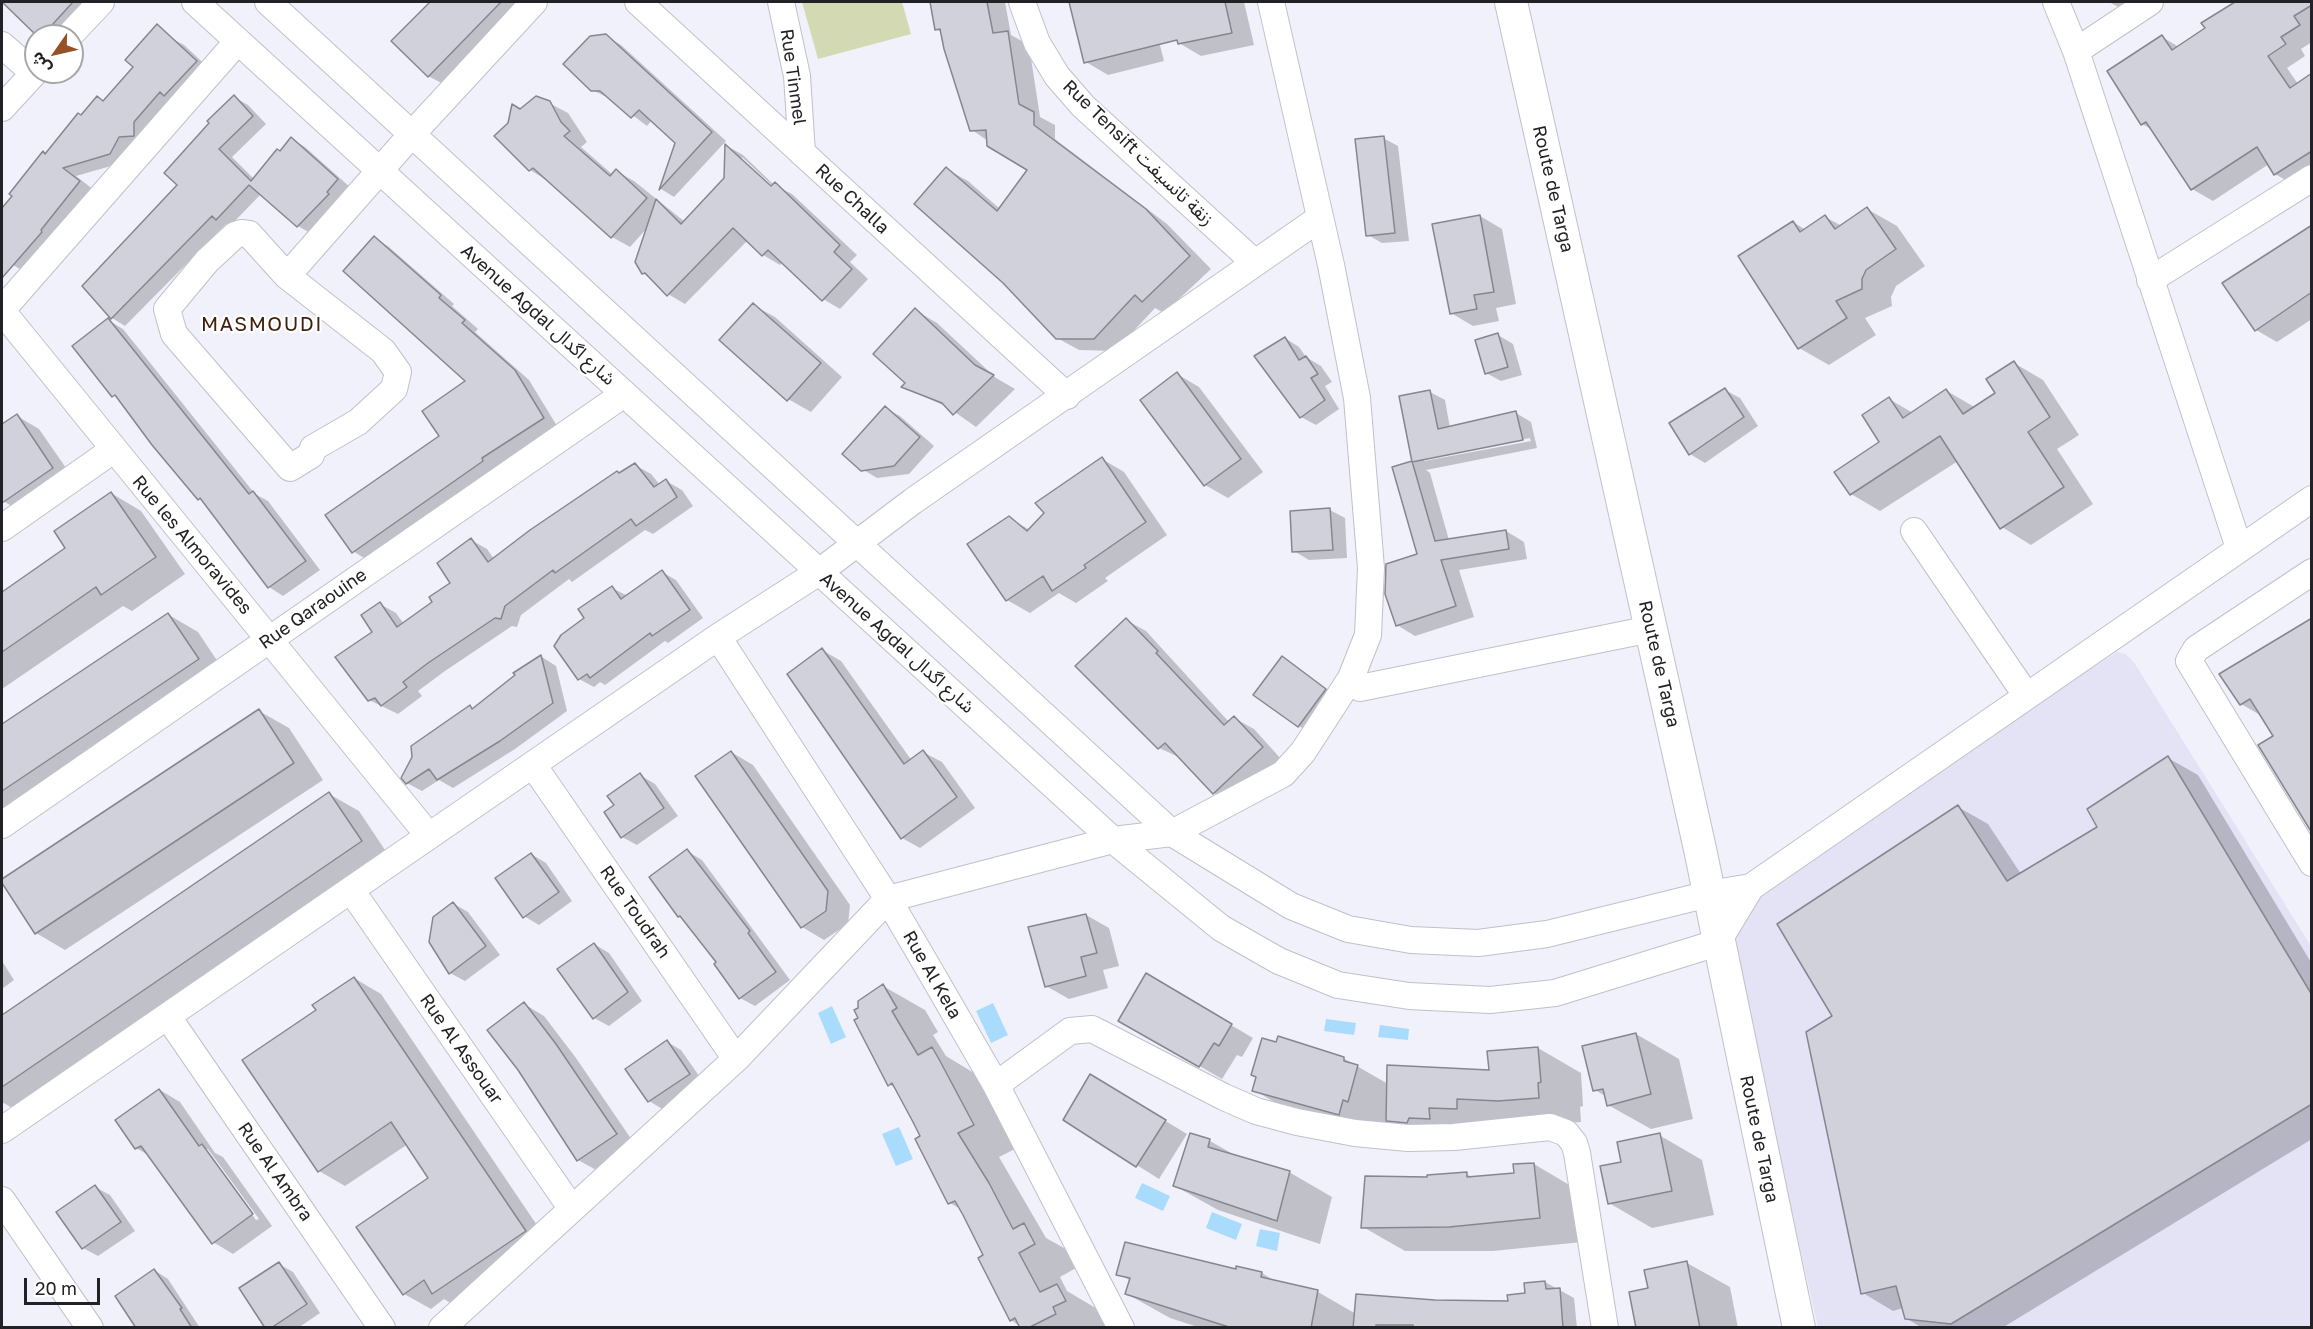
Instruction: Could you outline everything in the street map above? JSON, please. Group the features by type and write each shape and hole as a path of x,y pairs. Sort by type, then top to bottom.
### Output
{"main road":[{"name":"Route de Targa","path":"1511,2 1709,894 1717,943 1799,1328"}],"street":[{"path":"80,24 101,2"},
{"name":"Avenue Agdal شارع اگدال","path":"195,2 1113,840 1221,928 1279,961 1338,985 1409,996 1490,1000 1556,993 1717,943"},
{"path":"268,2 1172,832 1291,906 1348,929 1411,940 1478,944 1546,934 1709,894 1751,887"},
{"path":"287,276 412,134 534,2"},
{"name":"Rue Challa","path":"638,2 1067,396"},
{"name":"Rue Tinmel","path":"782,2 797,76 802,153"},
{"name":"Rue Tensift زنقة تانسيفت","path":"1022,2 1037,43 1057,76 1083,106 1254,262"},
{"path":"442,1328 736,1059 888,899 1113,840 1172,832 1270,782 1294,765 1351,678 1368,635 1371,568 1357,398 1320,218 1271,2"},
{"path":"2056,2 2076,51 2239,548"},
{"path":"2076,51 2150,2"},
{"path":"2,310 238,41"},
{"path":"2,45 24,63"},
{"path":"2,108 24,84"},
{"path":"2151,280 2312,178"},
{"path":"2,1130 718,637 819,572 856,542 1320,218"},
{"path":"241,233 249,234 261,244 287,276 383,351 398,372 394,389 358,422 313,448 311,455 290,468 174,334 167,309 207,261 235,235 241,233"},
{"name":"Rue les Almoravides","path":"2,310 113,450 429,836"},
{"name":"Rue Qaraouine","path":"2,825 624,394"},
{"path":"2,528 113,450"},
{"path":"1717,943 1751,887 2312,499"},
{"path":"1914,531 2026,695"},
{"path":"2312,572 2196,649 2189,661 2312,863"},
{"path":"1360,688 1651,628"},
{"name":"Rue Al Kela","path":"718,637 888,899 996,1085 1121,1328"},
{"name":"Rue Toudrah","path":"533,765 736,1059"},
{"name":"Rue Al Assouar","path":"351,890 572,1209"},
{"name":"Rue Al Ambra","path":"168,1017 382,1328"},
{"path":"996,1085 1070,1031 1092,1029 1224,1097 1256,1110 1297,1122 1356,1133 1408,1138 1454,1137 1550,1127 1566,1132 1574,1143 1577,1153 1605,1328"},
{"path":"2,1200 90,1328"}],"shaded area":[{"path":"2117,652 2126,654 2135,664 2311,946 2311,1327 1818,1327 1721,902"}],"green space":[{"path":"802,2 902,2 911,34 818,59"}],"water":[{"path":"993,1003 1008,1035 991,1043 976,1011"},
{"path":"832,1006 846,1037 831,1044 818,1013"},
{"path":"1326,1019 1356,1023 1354,1035 1324,1031"},
{"path":"1380,1025 1409,1029 1408,1040 1378,1037"},
{"path":"899,1127 913,1159 896,1166 882,1134"},
{"path":"1142,1183 1170,1196 1163,1211 1135,1198"},
{"path":"1212,1212 1242,1224 1236,1240 1206,1228"},
{"path":"1260,1229 1280,1233 1277,1251 1256,1246"}],"building":[{"path":"2,2 73,2 53,24 25,24"},
{"path":"430,2 501,2 428,77 391,41"},
{"path":"930,2 987,2 993,33 1008,31 1019,104 1034,112 1034,125 1146,209 1190,256 1142,302 1135,295 1094,339 1056,339 1003,283 914,204 946,167 997,211 1027,170 987,146 986,130 970,131 944,49 940,29 935,30"},
{"path":"1069,2 1225,2 1232,33 1178,44 1177,40 1084,63"},
{"path":"2235,2 2312,2 2312,5 2294,16 2300,25 2281,37 2286,44 2268,56 2290,88 2312,73 2312,151 2274,175 2257,147 2191,190 2146,122 2141,125 2107,71 2162,35 2172,50 2205,28 2201,23"},
{"path":"157,24 197,61 164,96 160,92 134,122 134,136 119,137 110,154 63,168 80,181 41,230 42,232 2,278 2,208 12,196 9,194 43,151 45,154 78,113 81,115 97,96 103,101 133,67 125,60"},
{"path":"606,34 712,132 659,190 675,143 639,110 631,118 600,91 591,91 563,64 590,36"},
{"path":"234,95 253,116 219,149 251,181 277,149 280,151 291,137 338,179 327,192 329,194 297,227 249,185 216,220 212,216 111,319 82,286 177,185 164,173 209,123 207,121"},
{"path":"536,96 550,101 561,122 570,131 564,136 610,176 616,169 647,198 611,238 533,168 529,171 494,136 508,123 512,104 520,109"},
{"path":"1384,136 1395,233 1366,236 1355,139"},
{"path":"725,144 771,186 775,182 840,245 834,252 852,269 822,301 768,250 762,256 733,228 667,296 645,273 642,274 635,262 656,199 681,224 724,178"},
{"path":"1867,207 1896,249 1866,270 1862,279 1862,289 1836,301 1847,318 1798,349 1738,256 1793,221 1800,232 1825,215 1835,229"},
{"path":"1480,215 1494,292 1474,295 1477,309 1450,314 1432,224"},
{"path":"2312,225 2312,292 2255,331 2222,283"},
{"path":"374,236 441,295 439,298 465,320 462,323 515,370 544,418 482,458 483,461 352,553 325,515 439,436 422,411 465,381 343,271"},
{"path":"753,303 821,363 787,401 719,340"},
{"path":"915,308 975,365 994,375 953,415 942,403 901,387 905,383 873,354"},
{"path":"108,318 249,494 253,491 306,561 268,588 200,498 198,500 152,445 115,395 112,397 72,346"},
{"path":"1498,333 1508,367 1485,374 1475,340"},
{"path":"1285,337 1299,360 1306,356 1318,374 1311,378 1325,400 1300,418 1254,356"},
{"path":"2014,361 2050,417 2028,432 2064,487 2000,529 1940,436 1850,495 1834,472 1879,442 1862,415 1889,397 1903,418 1946,389 1963,414 1995,393 1986,379"},
{"path":"1177,372 1241,459 1204,486 1140,400"},
{"path":"1725,388 1744,417 1689,455 1669,423"},
{"path":"1430,390 1438,429 1516,411 1523,440 1412,462 1399,396"},
{"path":"885,406 920,437 894,466 861,471 842,454"},
{"path":"17,414 53,468 2,503 2,424"},
{"path":"1102,457 1146,522 1084,565 1086,568 1052,591 1043,576 1006,601 967,544 1009,516 1027,531 1044,513 1035,503"},
{"path":"1412,461 1435,541 1506,530 1509,549 1441,560 1456,606 1396,626 1385,594 1386,564 1417,554 1392,467"},
{"path":"635,463 654,487 666,479 677,497 636,526 631,519 555,573 553,570 505,606 501,619 495,618 428,663 403,682 407,687 381,706 375,698 368,701 335,657 372,632 361,615 380,602 397,627 432,602 429,597 450,583 437,563 471,538 488,562 530,530 617,471 619,473"},
{"path":"111,492 156,557 101,595 96,587 2,652 2,592 65,548 54,531"},
{"path":"1330,508 1333,550 1292,552 1290,511"},
{"path":"662,570 690,610 652,636 650,633 590,678 587,674 578,680 554,646 561,635 584,618 578,609 612,586 621,599"},
{"path":"168,613 199,659 2,791 2,724"},
{"path":"1126,618 1224,725 1234,716 1263,747 1213,794 1165,743 1158,749 1075,666"},
{"path":"2312,618 2312,833 2258,745 2273,736 2250,699 2240,705 2219,674"},
{"path":"822,648 904,764 923,750 957,797 901,839 787,674"},
{"path":"541,655 553,703 500,741 437,780 429,769 406,784 401,778 412,757 411,746 470,705 472,709 515,675 513,673"},
{"path":"1282,656 1326,689 1298,727 1253,695"},
{"path":"259,709 294,763 35,934 2,883 2,879"},
{"path":"731,751 828,891 826,911 801,928 695,776"},
{"path":"2168,756 2312,995 2312,1104 1951,1324 1905,1319 1896,1286 1861,1294 1806,1032 1832,1016 1777,924 1958,805 2007,881 2097,827 2087,809"},
{"path":"640,773 664,808 621,838 604,812 614,805 607,796"},
{"path":"329,792 362,841 2,1087 2,1015"},
{"path":"687,849 750,931 748,933 776,972 739,999 714,964 716,962 680,916 678,917 649,877"},
{"path":"531,853 559,892 523,918 495,878"},
{"path":"453,902 486,946 449,974 429,942 433,917"},
{"path":"1086,914 1097,953 1081,957 1086,976 1045,987 1028,927"},
{"path":"594,943 628,992 593,1019 557,969"},
{"path":"1146,973 1232,1024 1219,1046 1214,1043 1199,1067 1118,1021"},
{"path":"354,977 526,1231 432,1294 424,1280 403,1295 356,1227 428,1178 391,1122 318,1172 242,1060 316,1010 312,1005"},
{"path":"883,984 897,1008 892,1011 918,1055 932,1047 974,1125 958,1133 989,1183 1013,1229 1024,1223 1035,1244 1019,1253 1040,1292 1057,1284 1066,1301 1053,1307 1056,1314 1028,1328 1020,1328 1015,1318 1010,1321 978,1258 983,1255 963,1215 955,1201 948,1204 915,1139 920,1136 913,1122 892,1083 888,1086 854,1020 858,1018 854,1010 858,1008 858,1001"},
{"path":"524,1002 556,1044 617,1134 577,1161 518,1070 487,1030"},
{"path":"1636,1033 1651,1094 1607,1106 1603,1089 1593,1091 1582,1046"},
{"path":"1278,1036 1344,1057 1344,1061 1358,1065 1348,1102 1343,1100 1339,1115 1252,1091 1256,1077 1251,1075 1262,1038 1276,1042"},
{"path":"667,1040 690,1074 648,1102 625,1069"},
{"path":"1538,1047 1541,1082 1538,1083 1539,1098 1498,1101 1457,1099 1457,1109 1429,1108 1430,1119 1409,1118 1407,1123 1386,1121 1387,1065 1489,1070 1487,1051"},
{"path":"1090,1074 1166,1120 1136,1167 1063,1120"},
{"path":"159,1089 199,1146 202,1144 253,1214 212,1244 141,1146 135,1149 115,1120"},
{"path":"1190,1133 1210,1139 1208,1147 1290,1171 1277,1221 1173,1186"},
{"path":"1660,1133 1672,1191 1608,1204 1600,1166 1621,1162 1617,1142"},
{"path":"1534,1163 1540,1218 1449,1227 1361,1228 1365,1176 1427,1177 1427,1175 1467,1172 1467,1177 1514,1173 1513,1164"},
{"path":"95,1185 121,1222 82,1249 56,1212"},
{"path":"1125,1242 1236,1269 1236,1266 1262,1272 1261,1277 1318,1290 1311,1328 1232,1328 1125,1294 1130,1278 1116,1275"},
{"path":"1687,1261 1700,1328 1636,1328 1629,1292 1648,1288 1644,1270"},
{"path":"279,1262 307,1304 271,1328 265,1328 239,1288"},
{"path":"154,1269 182,1308 180,1309 192,1328 136,1328 115,1296"},
{"path":"1545,1281 1546,1289 1560,1288 1563,1328 1413,1328 1413,1325 1376,1325 1376,1328 1353,1328 1356,1294 1435,1300 1508,1301 1507,1295 1525,1293 1524,1283"}],"district":[{"name":"MASMOUDI","path":"262,325"}]}
